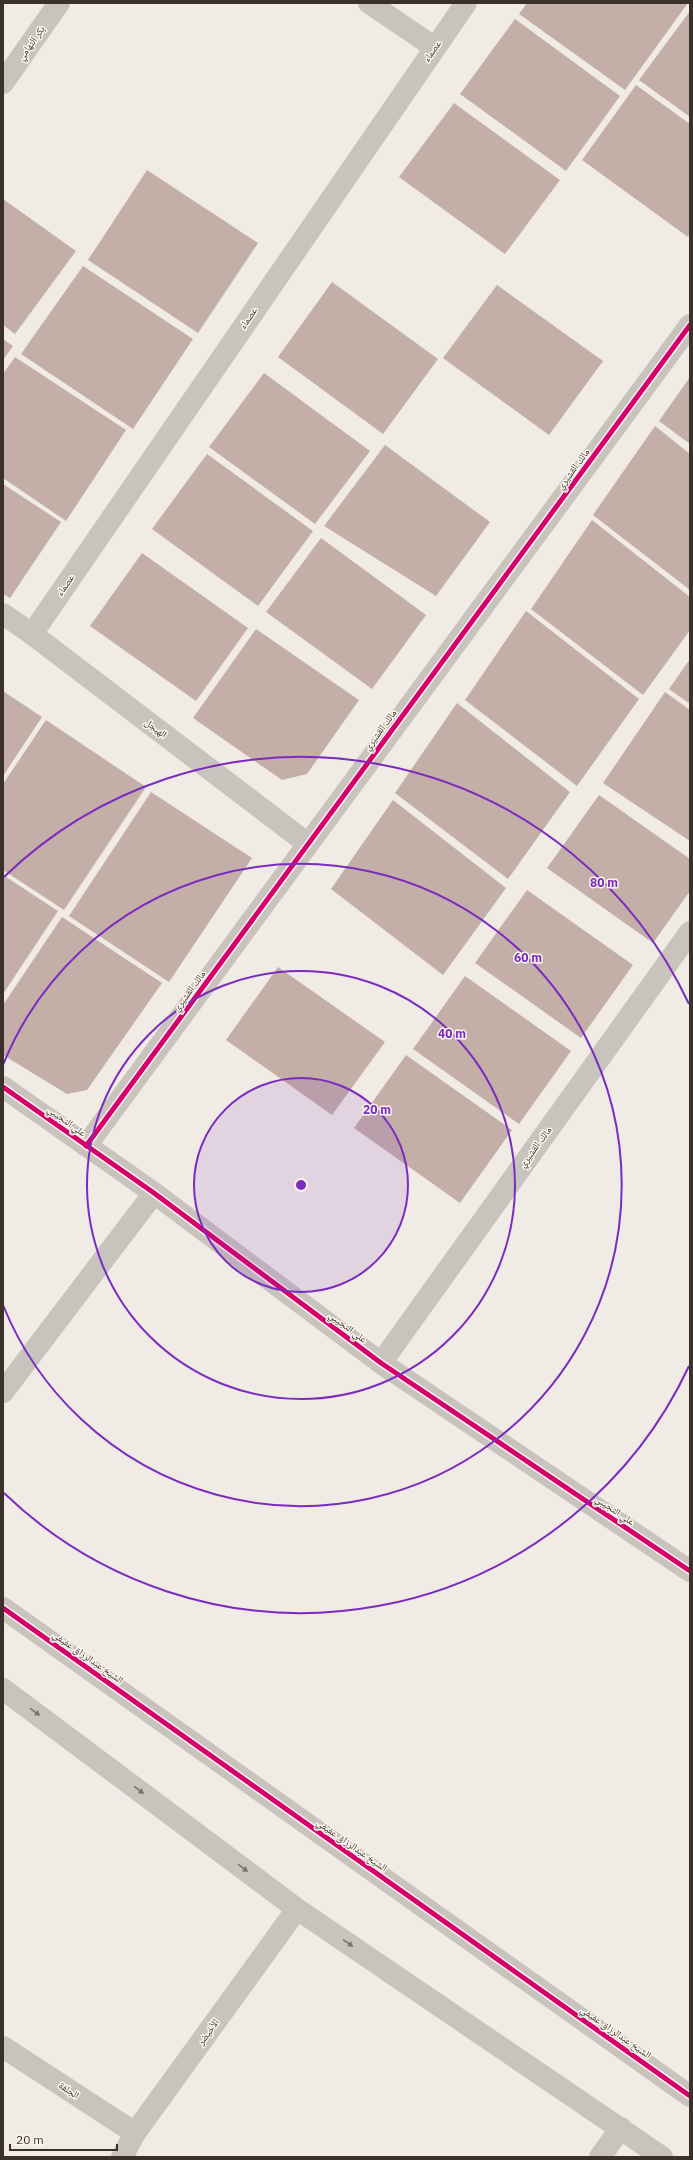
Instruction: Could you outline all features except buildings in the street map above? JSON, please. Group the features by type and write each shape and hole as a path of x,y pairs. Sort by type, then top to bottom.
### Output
{"street":[{"name":"بكر التهامي","path":"3,83 59,3"},
{"path":"369,3 434,47"},
{"name":"عصماء","path":"32,634 434,47 466,3"},
{"name":"مالك القشيري","path":"86,1146 690,325"},
{"name":"الهيجل","path":"3,614 32,634 308,844"},
{"name":"مالك القشيري","path":"381,1363 690,932"},
{"name":"علي التجيبي","path":"3,1087 154,1193 381,1363 690,1571"},
{"path":"3,1392 154,1193"},
{"name":"الشيخ عبدالرزاق عفيفي","path":"3,1608 690,2096"},
{"path":"3,1689 297,1909 662,2157"},
{"name":"الأخيضر","path":"122,2157 135,2133 297,1909"},
{"name":"الجلفة","path":"3,2047 135,2133"},
{"path":"600,2157 621,2128"}],"cycle path":[{"path":"86,1146 690,325"},
{"path":"3,1087 154,1193 381,1363 690,1571"},
{"path":"3,1608 690,2096"}]}
